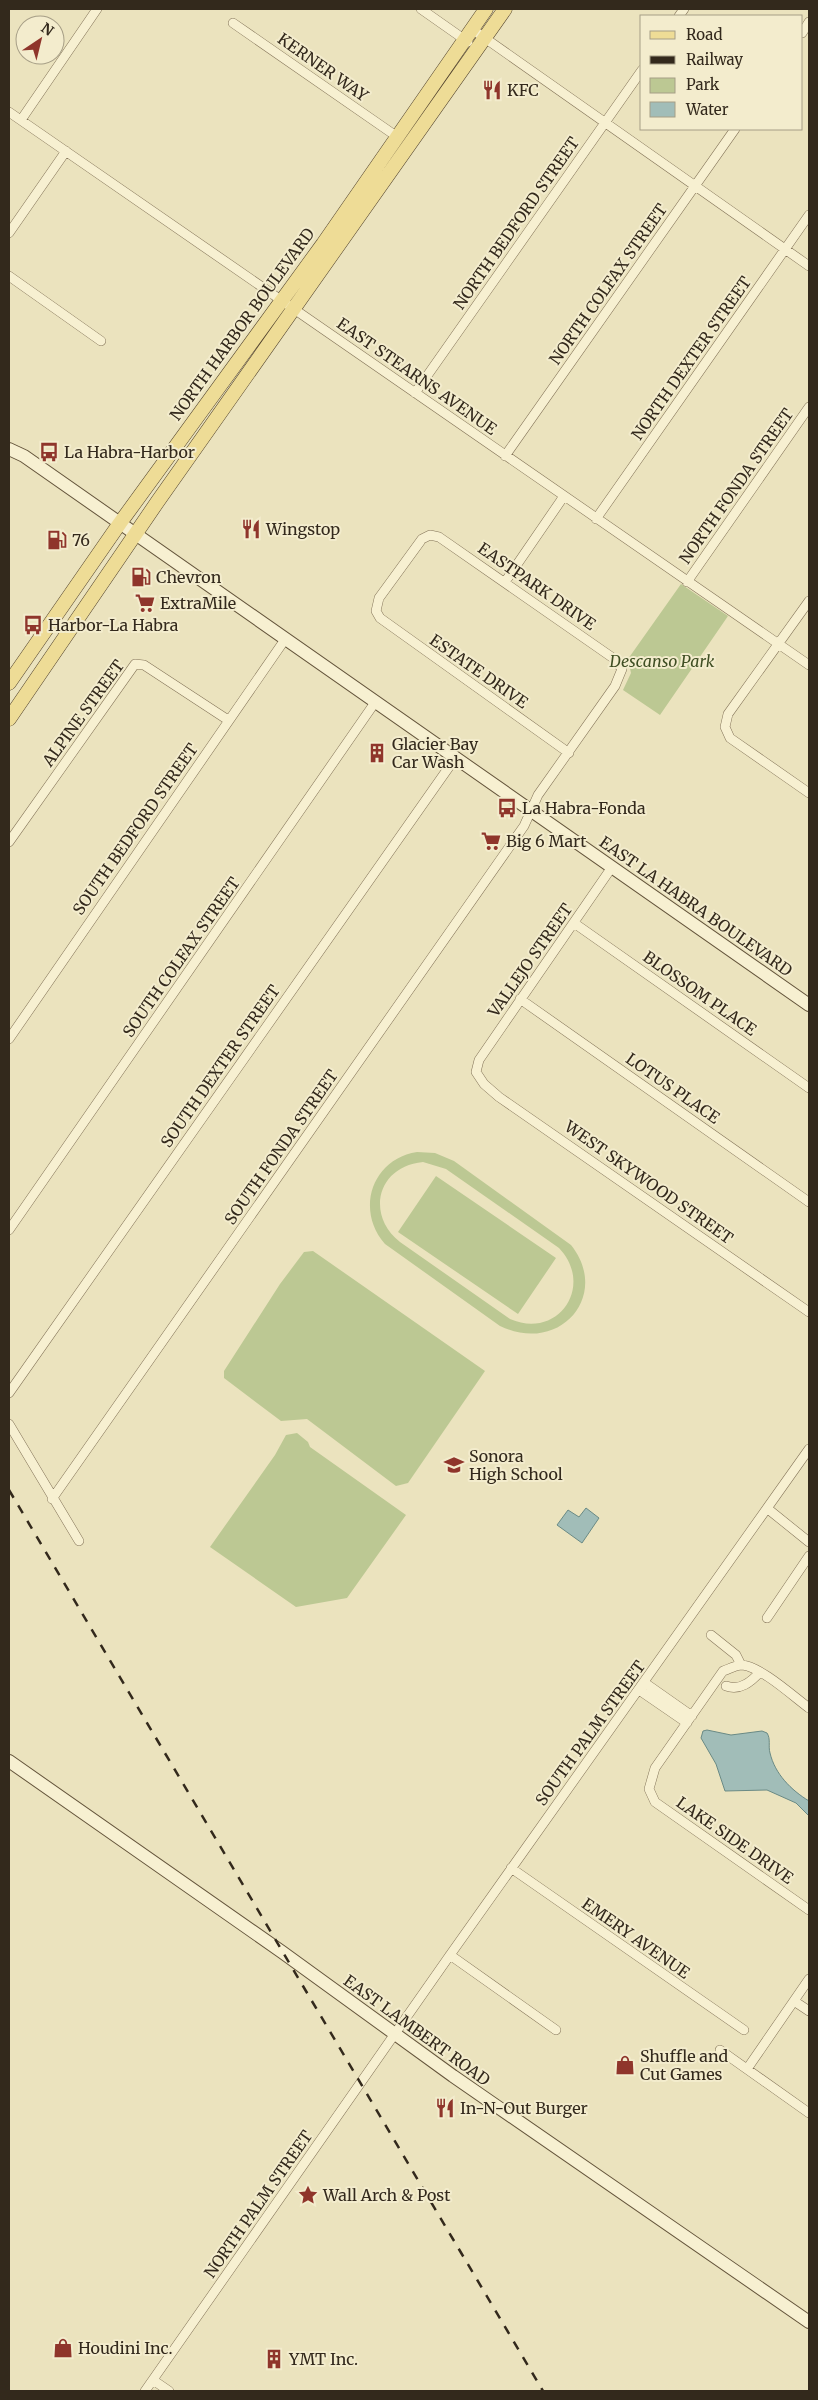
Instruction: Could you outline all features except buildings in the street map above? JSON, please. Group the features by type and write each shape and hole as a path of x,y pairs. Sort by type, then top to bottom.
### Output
{"main road":[{"name":"NORTH HARBOR BOULEVARD","path":"9,683 120,522 282,301 486,9"},
{"name":"NORTH HARBOR BOULEVARD","path":"9,719 136,534 505,9"},
{"name":"EAST LA HABRA BOULEVARD","path":"9,440 24,456"},
{"name":"EAST LA HABRA BOULEVARD","path":"9,449 24,456 120,522 809,1005"},
{"name":"EAST LAMBERT ROAD","path":"9,1760 282,1952 394,2034 809,2322"}],"street":[{"path":"21,120 97,9"},
{"path":"421,9 468,34 605,123 809,266"},
{"name":"KERNER WAY","path":"233,23 396,136"},
{"name":"NORTH BEDFORD STREET","path":"415,394 640,73"},
{"name":"EAST STEARNS AVENUE","path":"9,112 809,665"},
{"name":"NORTH COLFAX STREET","path":"506,456 734,130"},
{"path":"9,233 66,151"},
{"name":"NORTH DEXTER STREET","path":"596,519 809,215"},
{"path":"9,276 101,341"},
{"name":"NORTH FONDA STREET","path":"687,582 809,408"},
{"path":"505,582 564,496"},
{"name":"EASTPARK DRIVE","path":"376,611 379,598 414,546 430,535 439,538 505,582 613,658 622,669 615,686 569,753"},
{"path":"809,600 728,714 725,727 730,738 809,794"},
{"name":"ESTATE DRIVE","path":"376,611 387,625 569,753"},
{"name":"SOUTH BEDFORD STREET","path":"9,1039 286,638"},
{"name":"ALPINE STREET","path":"9,842 135,664 144,664 228,720"},
{"name":"SOUTH COLFAX STREET","path":"9,1230 376,701"},
{"path":"531,810 538,794 569,753"},
{"name":"SOUTH DEXTER STREET","path":"9,1393 456,756"},
{"name":"SOUTH FONDA STREET","path":"52,1499 524,826 531,810"},
{"name":"VALLEJO STREET","path":"476,1072 479,1060 612,867"},
{"name":"BLOSSOM PLACE","path":"574,923 809,1088"},
{"name":"LOTUS PLACE","path":"520,999 809,1202"},
{"name":"WEST SKYWOOD STREET","path":"476,1072 484,1084 499,1097 809,1312"},
{"path":"9,1424 52,1499 79,1541"},
{"name":"SOUTH PALM STREET","path":"394,2034 809,1449"},
{"path":"768,1509 809,1542"},
{"path":"767,1618 809,1556"},
{"path":"711,1635 736,1655 741,1665"},
{"path":"642,1687 689,1719 724,1671 741,1665 760,1672 809,1708"},
{"path":"726,1686 738,1688 748,1684 760,1672"},
{"name":"LAKE SIDE DRIVE","path":"689,1719 655,1768 649,1789 655,1802 809,1910"},
{"name":"EMERY AVENUE","path":"511,1868 744,2030"},
{"path":"450,1955 556,2030"},
{"path":"747,2069 809,1979"},
{"path":"794,2001 809,2011"},
{"name":"NORTH PALM STREET","path":"145,2391 394,2034"},
{"path":"720,2050 809,2113"},
{"path":"153,2380 169,2391"}],"green space":[{"name":"Descanso Park","path":"681,584 728,616 660,715 623,690 631,673 628,659"},
{"path":"417,1152 435,1153 454,1161 571,1245 582,1264 585,1283 582,1300 573,1315 559,1326 542,1333 522,1333 500,1326 385,1244 376,1231 371,1216 370,1202 373,1188 379,1175 401,1157","holes":["423,1162 446,1169 559,1248 569,1263 573,1278 572,1293 566,1306 556,1316 543,1322 527,1324 510,1319 400,1242 389,1231 382,1218 380,1205 382,1193 387,1182 396,1172 408,1165"]},
{"path":"436,1176 556,1258 518,1314 398,1232"},
{"path":"313,1251 485,1371 408,1483 396,1486 307,1419 281,1421 224,1378 224,1371 280,1284 304,1252"},
{"path":"297,1433 308,1442 310,1447 406,1515 347,1598 296,1607 210,1547 275,1455 286,1435"}],"water":[{"path":"586,1508 599,1518 582,1543 557,1525 568,1510 579,1517"},
{"path":"707,1730 731,1735 762,1731 767,1733 772,1761 790,1787 809,1801 809,1816 796,1803 767,1790 725,1791 716,1764 701,1738 703,1731"}],"railway":[{"path":"9,1490 543,2391"}],"place":[{"name":"KFC","path":"492,90"},
{"name":"La Habra-Harbor","path":"49,452"},
{"name":"Wingstop","path":"251,529"},
{"name":"76","path":"57,540"},
{"name":"Chevron","path":"141,577"},
{"name":"ExtraMile","path":"145,603"},
{"name":"Harbor-La Habra","path":"33,625"},
{"name":"Glacier Bay Car Wash","path":"377,753"},
{"name":"La Habra-Fonda","path":"507,808"},
{"name":"Big 6 Mart","path":"491,841"},
{"name":"Sonora High School","path":"454,1465"},
{"name":"Shuffle and Cut Games","path":"625,2065"},
{"name":"In-N-Out Burger","path":"445,2108"},
{"name":"Wall Arch & Post","path":"308,2195"},
{"name":"Houdini Inc.","path":"63,2348"},
{"name":"YMT Inc.","path":"274,2359"}]}
